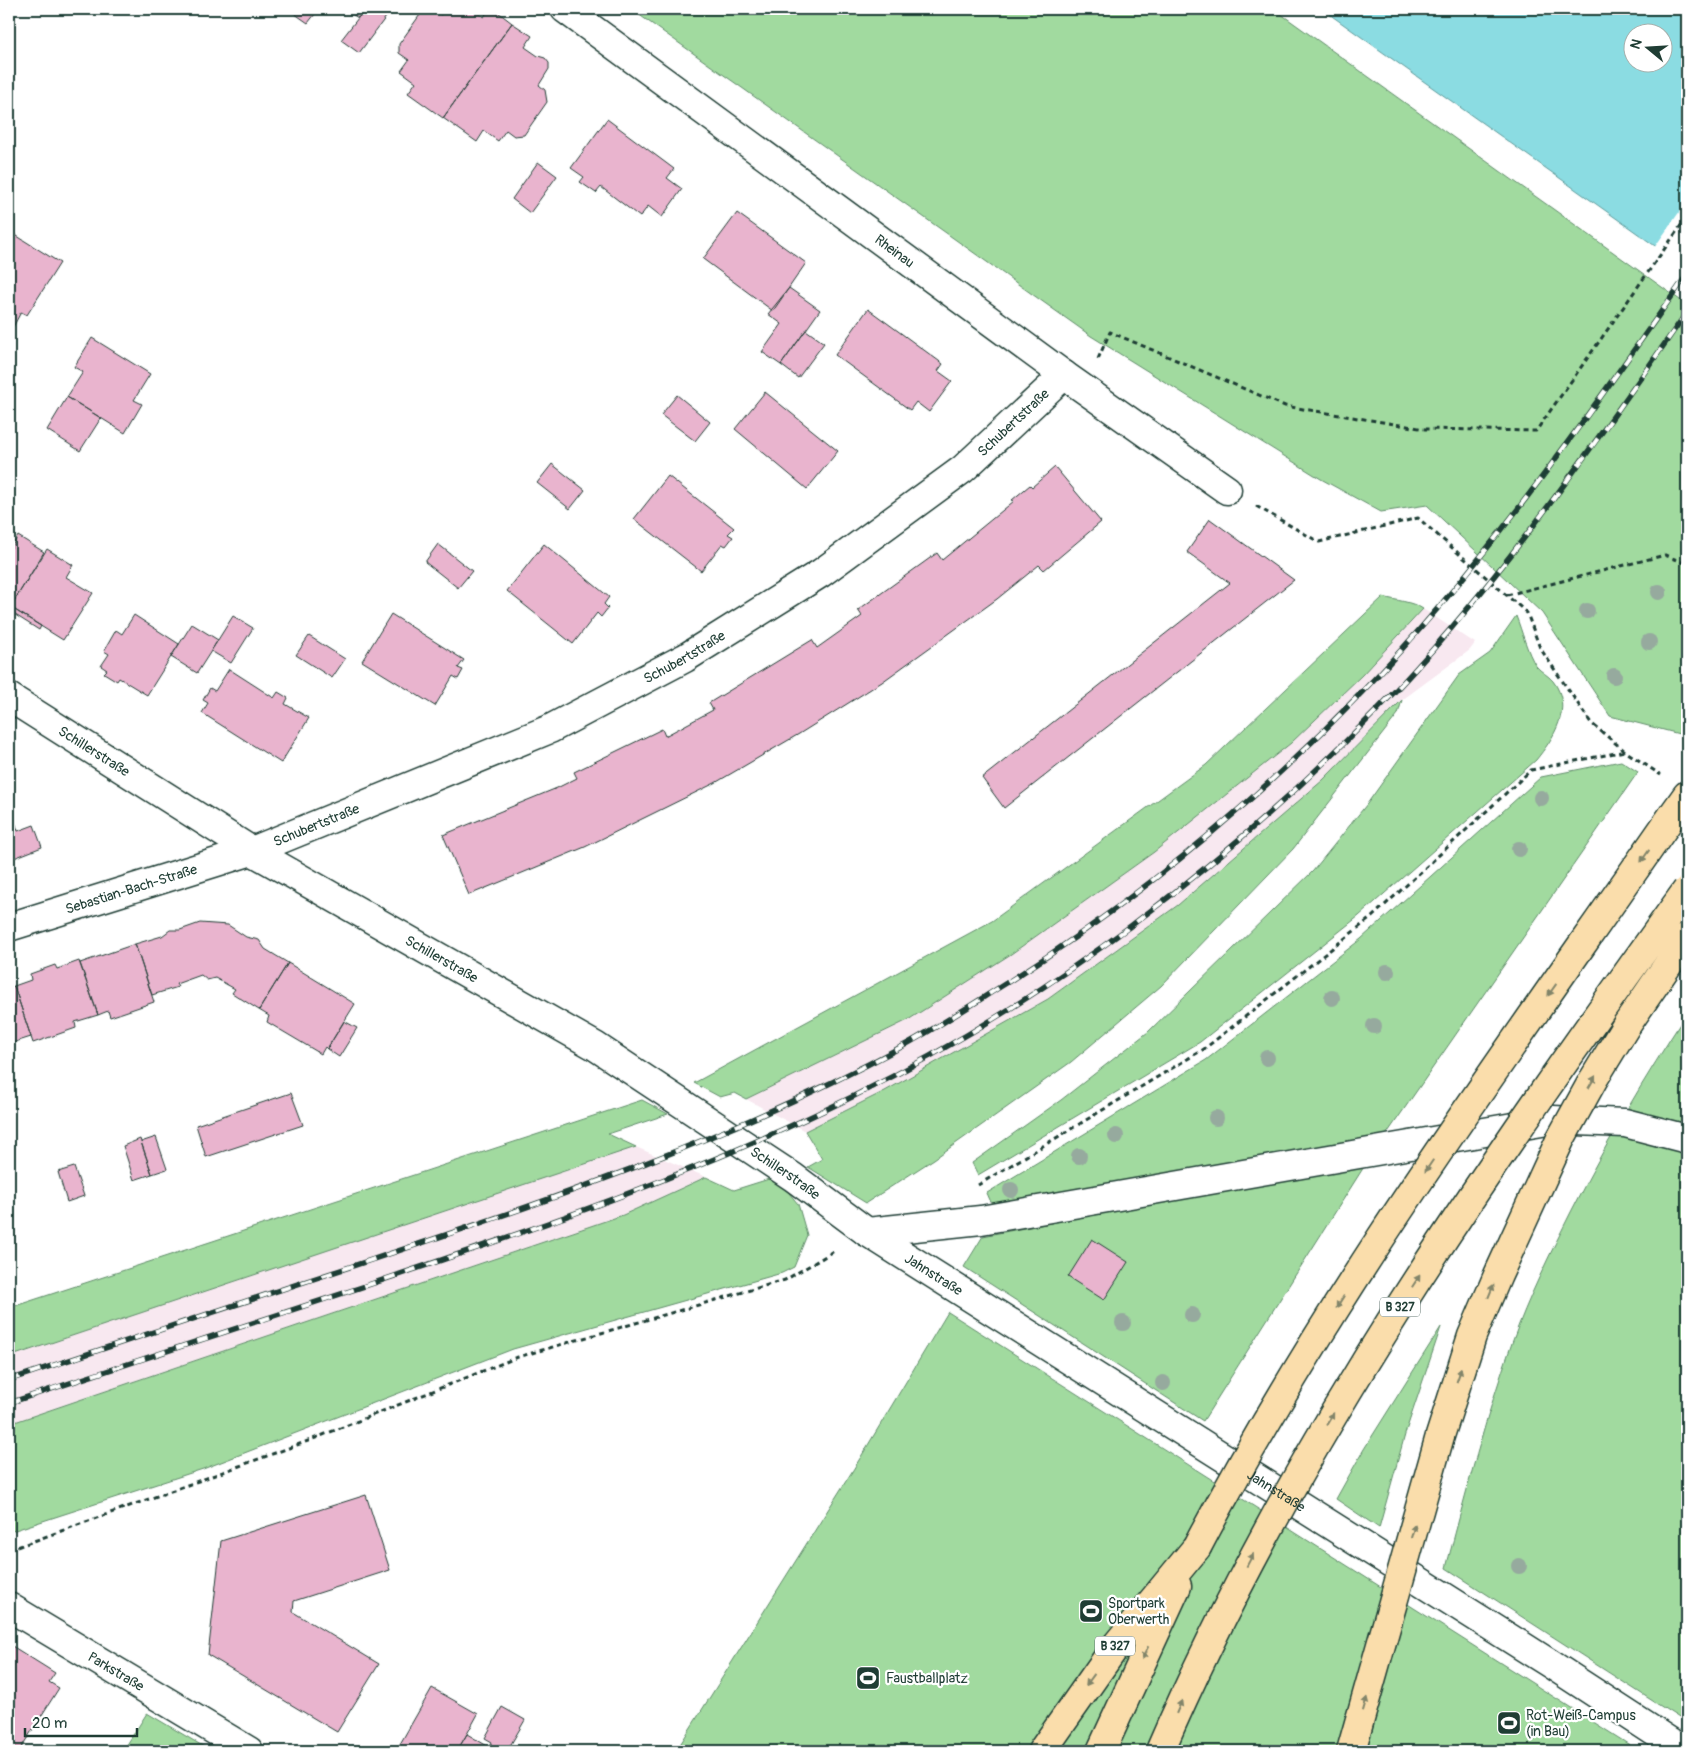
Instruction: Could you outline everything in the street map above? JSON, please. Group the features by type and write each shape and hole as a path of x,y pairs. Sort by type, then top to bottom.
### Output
{"highway":[{"name":"B 327","path":"1101,1751 1140,1663 1197,1547 1261,1433 1380,1239 1687,795"},
{"name":"B 327","path":"1160,1751 1213,1633 1244,1572 1295,1478 1382,1332 1499,1157 1687,890"},
{"path":"1351,1751 1440,1436 1469,1346 1494,1283 1561,1138 1593,1080 1626,1026 1687,937"},
{"name":"B 327","path":"1042,1751 1118,1643 1197,1547"}],"street":[{"name":"Rheinau","path":"565,9 1064,375 1227,490"},
{"name":"Schubertstraße","path":"252,851 550,729 685,658 821,573 955,474 1064,375"},
{"name":"Schillerstraße","path":"9,697 252,851 595,1046 793,1177 867,1232"},
{"name":"Sebastian-Bach-Straße","path":"9,927 252,851"},
{"path":"867,1232 974,1222 1553,1120 1625,1122 1687,1139"},
{"name":"Jahnstraße","path":"867,1232 1684,1751"},
{"name":"Parkstraße","path":"9,1607 249,1751"}],"path":[{"path":"1095,366 1110,332 1285,406 1425,429 1536,431 1687,217"},
{"path":"1227,490 1319,542 1418,518 1526,613 1540,648 1591,723 1625,751 1664,777"},
{"path":"1506,595 1665,555 1687,564"},
{"path":"974,1188 1204,1049 1372,917 1531,770 1625,751"},
{"path":"9,1550 308,1441 518,1357 784,1280 867,1232"}],"shaded area":[{"path":"1423,609 1475,643 1470,650 1402,700 1323,780 1178,905 1048,999 885,1091 805,1131 746,1099 908,1020 1011,954 1154,852 1291,743 1362,675"},
{"path":"636,1147 706,1177 623,1215 9,1424 9,1357"}],"green space":[{"path":"631,9 1274,9 1687,305 1687,736 1610,716 1542,613 1427,505 1381,512 1321,479 1091,336"},
{"path":"1383,597 1409,603 1423,609 1362,675 1291,743 1154,852 1011,954 908,1020 746,1099 735,1093 720,1097 694,1083 992,921 1206,765"},
{"path":"1516,616 1527,648 1536,666 1553,681 1559,691 1562,702 1559,723 1549,743 1536,760 1359,916 1200,1042 978,1175 972,1163 1061,1100 1148,1032 1313,871 1367,804 1459,675 1490,653"},
{"path":"1402,700 1398,714 1293,849 1161,986 1071,1062 934,1159 866,1203 808,1167 822,1159 805,1131 885,1091 1048,999 1178,905 1323,780"},
{"path":"1621,761 1638,772 1384,1138 993,1207 987,1193 1206,1060 1361,939 1541,777"},
{"path":"1687,1013 1687,1723 1446,1568 1494,1398 1518,1326 1532,1293 1598,1161 1641,1086"},
{"path":"642,1100 668,1114 608,1134 636,1147 9,1357 9,1308"},
{"path":"1367,1162 1203,1421 964,1267 983,1236"},
{"path":"706,1177 734,1190 769,1179 785,1188 798,1204 807,1235 794,1267 782,1273 513,1349 203,1469 9,1532 9,1424 623,1215"},
{"name":"Sportpark Oberwerth","path":"948,1312 1639,1751 676,1751 853,1470"},
{"path":"1441,1327 1406,1431 1379,1528 1336,1499 1364,1449"},
{"path":"147,1713 211,1751 123,1751"}],"water":[{"path":"1322,9 1687,9 1687,269"}],"pier":[{"path":"1687,201 1687,271 1654,248"}],"building":[{"path":"288,9 319,9 308,23"},
{"path":"344,9 365,9 358,18"},
{"path":"365,9 392,9 359,53 341,40"},
{"path":"446,9 472,9 484,17 489,9 494,9 512,23 443,118 408,93 416,82 401,71 409,60 399,53 399,44 422,12 434,10 441,15"},
{"path":"512,23 532,36 525,47 538,56 545,58 549,63 549,69 539,85 545,90 547,102 524,135 514,136 506,130 498,141 484,131 477,142 443,118"},
{"path":"607,119 674,169 667,178 682,189 662,217 648,206 640,217 601,187 596,193 580,182 584,177 571,168"},
{"path":"538,162 557,176 530,213 512,199"},
{"path":"737,213 806,263 773,311 703,259"},
{"path":"9,231 60,263 27,315 21,312 13,327 9,324"},
{"path":"789,288 820,310 781,365 762,352 782,324 768,314"},
{"path":"868,309 943,364 938,371 952,381 929,412 916,402 910,410 835,355"},
{"path":"806,330 824,343 798,378 781,365"},
{"path":"92,338 150,374 134,400 142,404 125,433 67,397 83,372 74,367"},
{"path":"765,392 838,451 807,489 735,429"},
{"path":"677,395 710,422 695,441 661,415"},
{"path":"67,397 101,418 80,451 47,430"},
{"path":"552,464 585,490 570,509 537,483"},
{"path":"1055,467 1101,522 1044,570 1039,565 997,599 882,682 799,734 715,783 585,847 469,895 443,835 557,788 577,778 574,772 662,729 665,736 713,710 709,703 812,640 817,648 862,616 858,610 937,553 942,560 1014,501 1012,500 1030,485 1032,487"},
{"path":"668,476 734,528 728,534 733,537 726,546 722,544 701,571 634,519"},
{"path":"1210,519 1294,580 1004,808 982,778 1230,583 1187,552"},
{"path":"18,536 44,552 13,603 9,601 9,551"},
{"path":"438,544 472,571 458,588 425,562"},
{"path":"544,544 609,597 604,604 608,608 601,617 597,613 573,644 507,591"},
{"path":"47,549 73,565 66,577 93,593 63,640 10,607"},
{"path":"9,601 13,603 10,607 41,626 39,630 9,611"},
{"path":"391,614 464,660 458,668 463,670 458,679 453,676 435,706 362,661"},
{"path":"134,615 179,644 147,695 119,678 117,681 104,673 107,670 101,666 109,654 104,651 116,630 122,634"},
{"path":"233,616 253,628 231,663 211,651"},
{"path":"192,624 218,640 197,673 171,657"},
{"path":"309,636 345,659 332,678 296,655"},
{"path":"229,669 274,698 278,692 288,698 285,704 309,718 281,763 202,713 208,703 203,700 210,688 215,691"},
{"path":"9,803 18,831 34,825 42,847 9,860"},
{"path":"200,923 228,925 246,937 259,940 265,949 288,963 259,1010 232,993 235,989 215,978 207,980 201,975 176,984 178,987 152,995 135,944 162,936 170,930 180,930"},
{"path":"135,944 154,1002 110,1017 108,1011 98,1015 80,963"},
{"path":"79,961 98,1015 75,1022 76,1028 33,1043 14,986 31,980 30,974 55,965 57,969"},
{"path":"288,963 355,1004 327,1049 325,1047 321,1054 267,1022 269,1016 259,1010"},
{"path":"14,986 31,1037 9,1044 9,988"},
{"path":"344,1021 357,1028 339,1057 327,1049"},
{"path":"291,1093 303,1125 206,1157 196,1125"},
{"path":"156,1137 167,1169 152,1174 141,1142"},
{"path":"140,1139 152,1174 134,1180 123,1146"},
{"path":"74,1167 84,1196 67,1202 58,1172"},
{"path":"1092,1239 1128,1262 1104,1300 1068,1277"},
{"path":"366,1495 390,1570 294,1601 293,1612 379,1664 337,1732 208,1655 221,1541"},
{"path":"12,1646 55,1673 49,1682 59,1688 19,1751 9,1751 9,1651"},
{"path":"432,1688 478,1714 467,1734 457,1751 396,1751"},
{"path":"502,1707 525,1720 507,1751 457,1751 467,1734 489,1747 492,1742 485,1738"}],"railway":[{"path":"9,1380 509,1213 709,1138 839,1079 903,1046 1049,955 1144,887 1235,813 1362,692 1407,644 1492,542 1572,437 1687,275"},
{"path":"9,1403 425,1266 549,1223 673,1176 734,1151 854,1096 926,1058 996,1017 1064,973 1131,926 1258,823 1376,711 1461,617 1501,568 1577,467 1687,312"}],"place":[{"name":"Sportpark Oberwerth","path":"1091,1611"},
{"name":"Faustballplatz","path":"868,1678"},
{"name":"Rot-Weiß-Campus (in Bau)","path":"1509,1723"}]}
